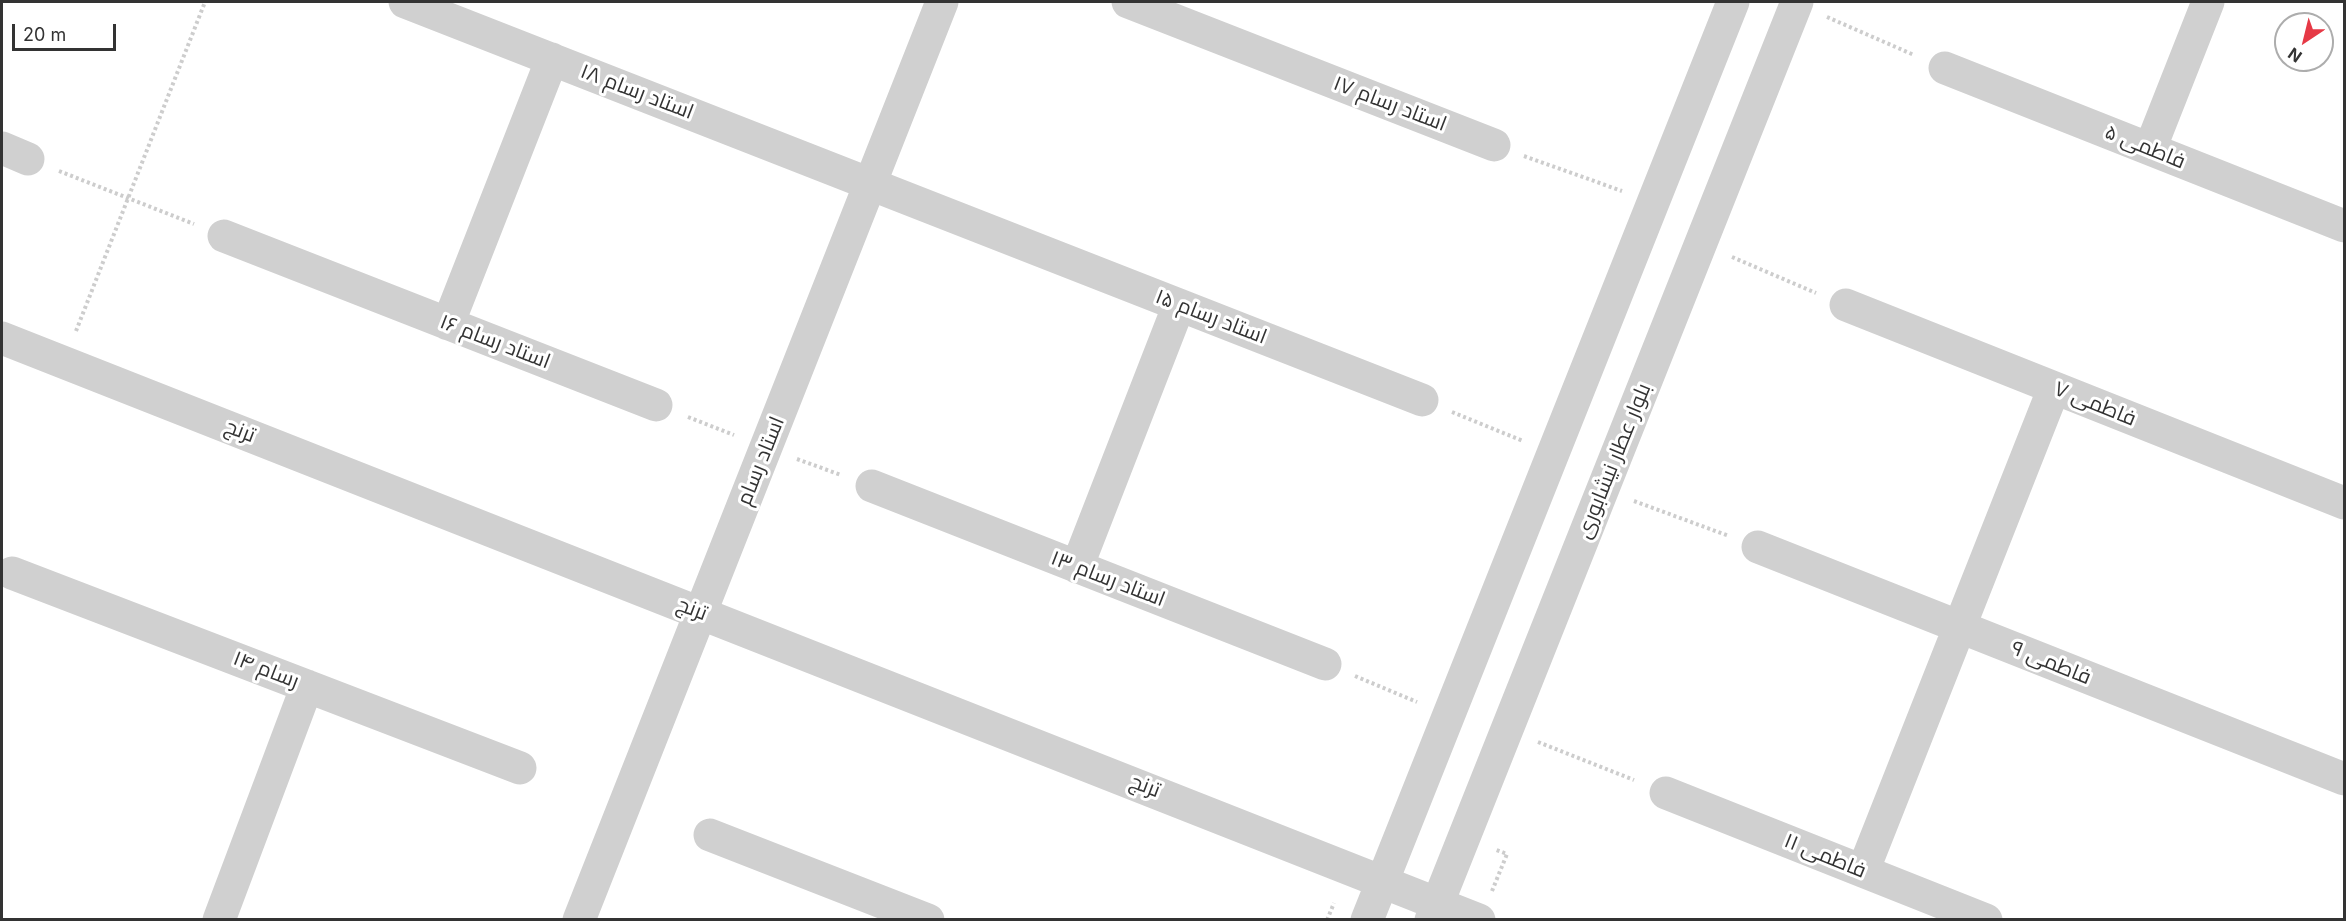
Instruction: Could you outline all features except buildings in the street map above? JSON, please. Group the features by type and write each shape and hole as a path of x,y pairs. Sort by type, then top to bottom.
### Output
{"street":[{"name":"استاد رسام ۱۸","path":"405,2 870,184"},
{"name":"استاد رسام","path":"579,920 942,2"},
{"name":"استاد رسام ۱۷","path":"1128,2 1494,145"},
{"path":"1367,920 1551,452 1734,2"},
{"path":"2150,149 2208,2"},
{"name":"بلوار عطار نیشابوری","path":"1434,911 1797,3"},
{"path":"448,324 552,59"},
{"name":"فاطمی ۵","path":"1945,68 2344,226"},
{"name":"استاد رسام ۱۵","path":"870,184 1422,400"},
{"name":"استاد رسام ۱۶","path":"224,236 656,405"},
{"path":"1077,567 1179,305"},
{"name":"فاطمی ۷","path":"1846,305 2344,503"},
{"name":"ترنج","path":"2,338 1383,880 1434,911 1479,920"},
{"path":"1863,871 2054,388"},
{"name":"استاد رسام ۱۳","path":"872,486 1325,664"},
{"name":"فاطمی ۹","path":"1758,547 2344,779"},
{"name":"رسام ۱۴","path":"12,573 520,768"},
{"path":"219,920 307,686"},
{"name":"فاطمی ۱۱","path":"1665,793 1986,920"},
{"path":"710,835 928,920"}],"path":[{"path":"64,363 205,2"},
{"path":"1797,3 1945,68"},
{"path":"1494,145 1653,202"},
{"path":"15,154 224,236"},
{"path":"1701,243 1846,305"},
{"path":"1422,400 1551,452"},
{"path":"656,405 872,486"},
{"path":"1603,489 1758,547"},
{"path":"1325,664 1449,715"},
{"path":"1507,729 1665,793"}]}
